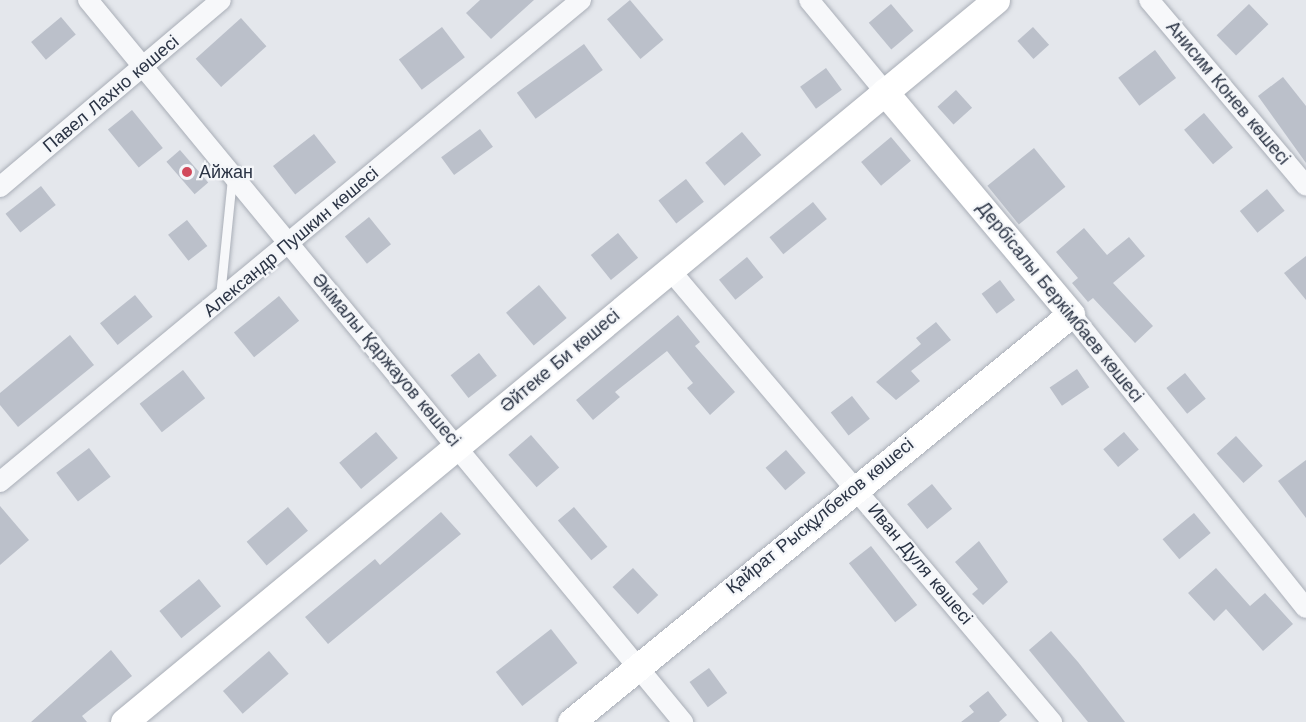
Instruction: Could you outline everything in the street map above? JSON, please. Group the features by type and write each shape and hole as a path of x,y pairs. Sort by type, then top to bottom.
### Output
{"main road":[{"name":"Әйтеке Би көшесі","path":"124,722 996,0"},
{"name":"Дербісалы Беркімбаев көшесі","path":"885,92 1071,314"},
{"name":"Қайрат Рысқұлбеков көшесі","path":"571,722 856,486 1071,314"}],"street":[{"name":"Әкімалы Қаржауов көшесі","path":"88,0 142,70 458,446 683,722"},
{"name":"Павел Лахно көшесі","path":"0,187 142,70 221,0"},
{"name":"Александр Пушкин көшесі","path":"0,482 581,0"},
{"name":"Дербісалы Беркімбаев көшесі","path":"808,0 885,92"},
{"name":"Анисим Конев көшесі","path":"1149,0 1306,186"},
{"name":"Иван Дуля көшесі","path":"670,270 856,486 1052,722"},
{"name":"Дербісалы Беркімбаев көшесі","path":"1071,314 1306,608"}],"lane":[{"path":"219,301 232,176"}],"building":[{"path":"480,0 534,0 491,39 466,13"},
{"path":"630,0 663,40 640,59 607,19"},
{"path":"891,4 913,31 891,49 869,23"},
{"path":"1249,4 1268,24 1236,55 1217,35"},
{"path":"61,17 76,35 46,60 31,42"},
{"path":"241,18 266,46 221,87 196,59"},
{"path":"442,27 465,57 422,90 399,59"},
{"path":"1033,27 1049,45 1033,59 1017,41"},
{"path":"584,44 603,70 536,119 517,93"},
{"path":"1155,50 1176,78 1139,106 1118,78"},
{"path":"826,68 842,90 816,109 800,87"},
{"path":"1283,77 1306,106 1306,163 1258,96"},
{"path":"956,90 972,108 953,125 937,107"},
{"path":"132,110 163,148 139,168 108,130"},
{"path":"1204,113 1233,147 1213,164 1184,130"},
{"path":"480,129 493,147 454,175 441,157"},
{"path":"742,132 761,155 725,186 705,163"},
{"path":"314,134 336,162 295,194 273,166"},
{"path":"891,137 911,161 881,186 861,162"},
{"path":"1034,148 1065,187 1019,225 987,186"},
{"name":"Айжан","path":"180,150 208,182 195,194 166,162"},
{"path":"686,179 704,202 676,223 658,201"},
{"path":"41,186 56,205 20,233 6,214"},
{"path":"1267,189 1285,211 1257,233 1240,211"},
{"path":"813,202 827,219 783,254 769,237"},
{"path":"369,217 391,244 367,264 345,237"},
{"path":"187,220 207,246 188,261 168,235"},
{"path":"1084,228 1107,255 1129,237 1145,256 1113,283 1153,326 1135,343 1093,298 1088,302 1072,283 1078,278 1056,252"},
{"path":"618,233 638,258 611,280 591,255"},
{"path":"1306,256 1306,300 1284,273"},
{"path":"747,257 763,277 735,300 719,280"},
{"path":"1000,280 1015,300 997,314 982,294"},
{"path":"539,285 567,318 534,346 506,313"},
{"path":"135,295 153,317 118,345 100,323"},
{"path":"279,296 299,321 254,357 234,333"},
{"path":"678,315 700,342 695,346 735,392 710,415 687,388 693,383 667,351 615,392 620,397 593,420 576,400"},
{"path":"936,322 951,340 911,371 920,381 896,400 876,382 921,344 916,338"},
{"path":"70,335 94,365 18,427 0,405 0,393"},
{"path":"479,353 497,376 468,398 451,375"},
{"path":"1077,369 1089,387 1062,406 1050,387"},
{"path":"183,370 205,398 162,432 140,404"},
{"path":"1185,373 1206,399 1187,414 1166,388"},
{"path":"852,396 870,419 849,435 831,413"},
{"path":"376,432 398,458 361,489 339,463"},
{"path":"1124,432 1139,450 1118,467 1103,449"},
{"path":"531,435 559,467 537,487 508,455"},
{"path":"1236,436 1263,466 1243,483 1217,453"},
{"path":"89,448 111,477 78,501 56,473"},
{"path":"786,450 806,473 785,490 766,468"},
{"path":"1306,460 1306,518 1278,481"},
{"path":"932,484 952,509 927,529 907,504"},
{"path":"0,506 29,540 0,565"},
{"path":"288,507 308,531 267,565 247,542"},
{"path":"574,507 607,547 591,560 558,520"},
{"path":"441,512 461,534 328,644 305,617 375,559 380,565"},
{"path":"1194,513 1211,533 1179,559 1163,539"},
{"path":"979,541 1008,582 983,605 972,594 978,589 955,562"},
{"path":"871,546 917,605 895,622 849,563"},
{"path":"633,568 658,595 638,614 613,587"},
{"path":"1216,568 1250,606 1265,593 1293,624 1263,651 1226,609 1214,621 1188,593"},
{"path":"199,579 221,606 181,638 159,611"},
{"path":"551,629 577,663 522,706 496,672"},
{"path":"1051,631 1125,722 1088,722 1029,650"},
{"path":"111,650 132,676 82,716 87,722 31,722"},
{"path":"269,651 289,674 243,714 223,691"},
{"path":"709,668 727,693 708,707 690,682"},
{"path":"988,691 1007,715 999,722 961,722 974,712 969,706"}],"place":[{"name":"Айжан","path":"187,172"}]}
